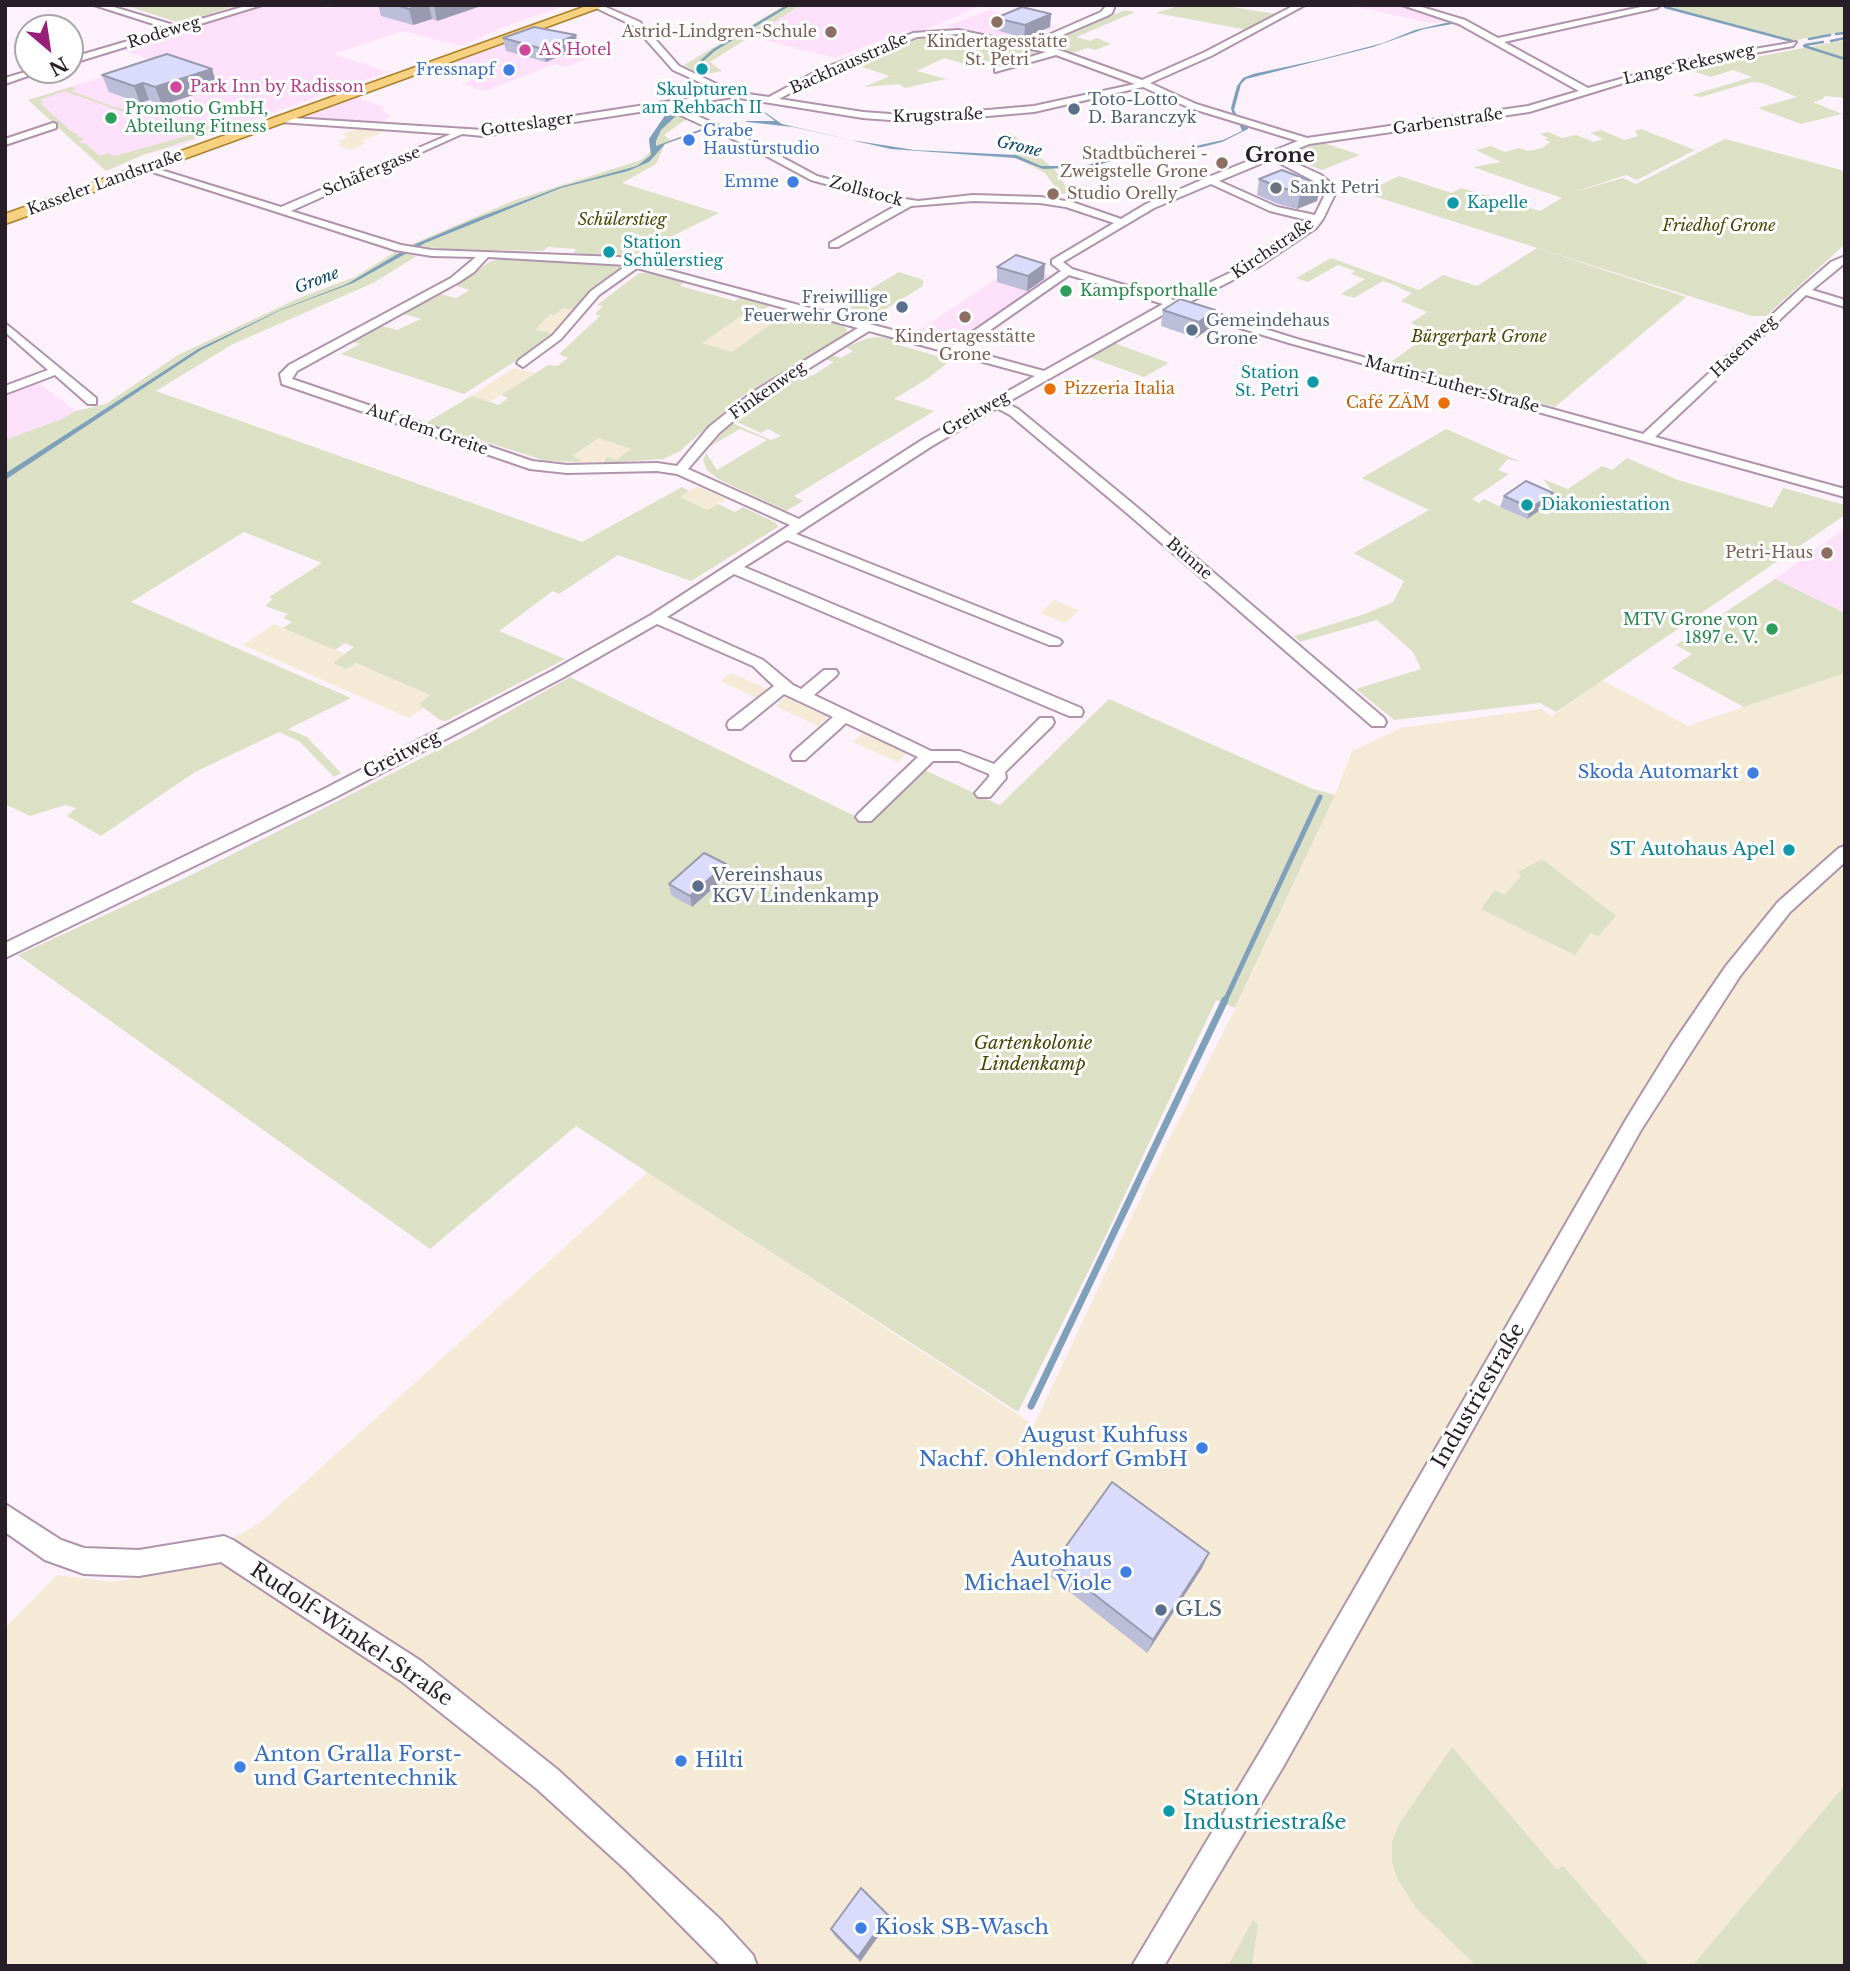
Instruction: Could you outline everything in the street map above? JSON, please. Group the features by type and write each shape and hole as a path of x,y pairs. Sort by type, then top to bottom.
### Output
{"main road":[{"name":"Kasseler Landstraße","path":"5,219 594,6"},
{"name":"Kasseler Landstraße","path":"5,211 594,6"}],"street":[{"path":"98,5 177,29"},
{"name":"Rodeweg","path":"84,57 258,5"},
{"path":"1031,45 1104,14 1109,11 1111,5"},
{"name":"Krugstraße","path":"731,94 879,117 932,118 1051,107 1144,84 1301,5"},
{"path":"1406,5 1450,16 1586,91"},
{"path":"594,6 640,26 672,64 683,72 731,94"},
{"path":"1497,41 1657,6"},
{"name":"Backhausstraße","path":"769,101 820,73 923,34 958,32 1056,52 1144,84 1193,106 1307,141"},
{"name":"Lange Rekesweg","path":"1586,91 1692,62 1793,44"},
{"path":"998,70 1056,52"},
{"name":"Garbenstraße","path":"1307,141 1505,114 1551,104 1586,91"},
{"name":"Gotteslager","path":"280,119 462,132 504,131 731,94"},
{"name":"Zollstock","path":"666,104 751,144 814,178 909,203 925,204 973,198 1040,200 1068,204 1121,222"},
{"path":"5,142 53,126"},
{"name":"Schäfergasse","path":"281,211 462,132"},
{"path":"954,350 1065,270 1056,262 1059,258 1150,206 1307,141"},
{"name":"Kirchstraße","path":"1174,305 1254,265 1318,219 1331,192 1327,184 1271,155"},
{"path":"145,168 409,250 614,259 1045,375"},
{"path":"1209,180 1275,209 1318,219"},
{"path":"834,244 909,203"},
{"name":"Auf dem Greite","path":"486,253 470,270 455,280 293,368 286,374 286,381 530,465 567,468 657,467 680,470 800,525"},
{"name":"Hasenweg","path":"1646,439 1804,291 1835,264 1845,259"},
{"path":"523,363 557,337 595,293 636,264"},
{"name":"Martin-Luther-Straße","path":"1065,270 1293,341 1845,493"},
{"path":"1804,291 1845,304"},
{"name":"Greitweg","path":"5,951 432,740 568,668 656,618 872,477 996,402 1159,310 1174,305"},
{"path":"5,326 92,401"},
{"name":"Finkenweg","path":"680,470 714,430 754,397 869,326"},
{"path":"5,390 55,371"},
{"name":"Bünne","path":"996,402 1014,412 1123,502 1378,722"},
{"path":"785,534 1054,642"},
{"path":"733,568 1075,712"},
{"path":"656,618 758,663 783,686 802,697 929,756 960,756 996,771"},
{"path":"802,697 830,673"},
{"path":"735,725 783,686"},
{"path":"799,755 844,716"},
{"path":"996,771 1046,722"},
{"path":"865,817 929,756"},
{"path":"984,793 998,778 996,771"},
{"name":"Industriestraße","path":"1147,1966 1280,1745 1672,1061 1733,971 1783,907 1845,852"},
{"name":"Rudolf-Winkel-Straße","path":"5,1517 54,1551 84,1562 139,1563 224,1549 411,1671 547,1780 635,1858 710,1931 741,1966"}],"shaded area":[{"path":"266,5 313,5 326,9 338,5 561,7 506,26 461,46 403,31 333,54 388,72 181,145 143,155 106,171 28,100 154,61 121,49"},
{"name":"Astrid-Lindgren-Schule","path":"801,5 982,5 925,30 903,32 835,58 749,36"},
{"path":"1349,5 1400,5 1452,20 1430,23"},
{"name":"Kindertagesstätte St. Petri","path":"989,10 1056,27 1024,40 947,26"},
{"path":"530,35 599,54 565,67 555,64 485,91 462,84 480,77 443,66"},
{"path":"355,97 385,107 382,110 392,117 376,123 307,118 305,115"},
{"path":"358,129 388,130 361,141 366,143 351,150 338,145 342,143 337,141 348,137 342,134"},
{"name":"Kindertagesstätte Grone","path":"1017,265 1052,276 960,340 945,342 914,334"},
{"path":"754,306 785,315 732,352 700,343"},
{"path":"563,308 574,310 552,333 534,330 550,314"},
{"path":"514,368 535,373 490,402 471,396"},
{"path":"27,375 76,411 5,458 5,383"},
{"path":"599,438 632,449 616,460 602,460 603,463 578,462 580,460 571,457"},
{"path":"698,486 726,499 707,510 679,497"},
{"name":"Petri-Haus","path":"1845,528 1845,613 1775,579"},
{"path":"1054,600 1079,610 1065,623 1040,613"},
{"path":"274,624 345,654 334,664 346,669 355,663 431,695 420,705 425,707 409,718 243,645"},
{"path":"731,673 770,690 759,699 721,681"},
{"path":"1845,673 1845,1966 5,1966 6,1627 57,1575 111,1582 177,1572 261,1522 648,1172 1034,1425 1158,1161 1239,1001 1335,795 1352,751 1401,728 1541,709 1552,716 1602,680 1688,726"},
{"path":"786,697 828,717 818,726 775,706"},
{"path":"863,733 907,753 898,762 853,742"}],"green space":[{"path":"124,5 238,5 180,23"},
{"path":"785,5 801,5 710,62 722,71 701,75 684,65"},
{"path":"1181,5 1220,5 1276,14 1248,30 1156,13"},
{"path":"1845,5 1845,32 1789,41 1669,7"},
{"path":"1125,10 1135,12 1076,37 1090,41 1097,38 1111,44 1095,50 1088,48 1069,54 1048,46 1051,41"},
{"path":"940,34 962,35 1038,52 1002,63 986,61 972,66 944,58 917,71 946,79 905,88 899,84 864,87 890,76 853,64 920,38"},
{"path":"1845,40 1845,98 1825,96 1813,102 1842,114 1801,124 1758,108 1797,97 1762,83 1752,82 1701,97 1692,95 1752,77 1733,70 1711,77 1689,70"},
{"path":"71,87 76,88 71,91 114,107 139,112 132,115 64,91 40,100 43,102 40,103 72,132 78,134 76,136 85,139 78,142 86,144 100,156 108,153 115,156 186,136 208,126 227,128 143,155 106,171 28,100"},
{"name":"Schülerstieg","path":"666,114 688,118 664,135 672,141 665,144 656,164 622,183 719,213 628,258 574,253 576,249 548,247 543,251 446,249 410,245 515,200 641,160 650,152 649,139"},
{"name":"Friedhof Grone","path":"1641,129 1695,150 1637,180 1626,175 1574,192 1623,178 1636,184 1725,139 1845,171 1845,244 1766,316 1752,316 1364,193 1399,176 1452,193 1461,188 1540,211 1562,198 1473,167 1501,162 1476,150 1491,146 1504,152 1520,148 1528,151 1543,148 1550,142 1540,134 1548,132 1562,138 1576,135 1594,142 1603,139 1590,133 1601,130 1624,140 1638,136 1635,131"},
{"path":"1011,133 1055,170 1070,193 1060,194 1045,173 1016,158 1005,134"},
{"path":"1320,142 1360,155 1322,170 1288,157 1290,153"},
{"name":"Bürgerpark Grone","path":"1537,248 1686,297 1555,407 1391,362 1431,333 1411,323 1427,312 1401,301 1412,293 1400,287 1383,281 1354,298 1341,294 1365,279 1351,274 1355,271 1338,265 1308,282 1296,278 1331,258 1419,290 1443,275 1477,286"},
{"path":"395,252 417,256 373,283 233,344 156,391 582,542 682,487 689,491 680,497 707,510 718,504 735,512 743,507 776,523 778,527 691,581 618,555 559,594 553,591 499,631 565,659 446,721 440,720 419,704 430,695 356,663 346,669 333,663 354,647 345,643 335,650 283,628 292,622 283,618 288,614 265,606 273,599 269,597 322,563 244,532 131,602 351,698 288,729 307,737 341,773 334,777 299,741 279,732 195,772 101,836 67,816 76,808 65,805 30,816 5,804 5,440 62,419 76,411 106,404 178,355 299,298 355,277"},
{"path":"504,257 617,264 621,268 574,310 563,308 555,315 550,314 535,330 552,333 517,360 464,394 341,354 360,344 353,342 382,326 397,330 421,319 404,314 440,294 456,298 470,290 457,286 489,262"},
{"path":"899,272 923,280 923,286 866,321 832,312"},
{"path":"639,273 650,273 685,282 680,286 735,301 741,297 771,305 764,309 754,307 702,343 732,352 784,315 774,311 779,308 841,325 847,329 847,334 742,396 680,451 664,459 603,463 607,457 616,460 631,449 599,438 572,456 581,460 578,462 546,461 426,423 471,396 499,405 508,398 501,395 548,365 557,366 568,358 559,354 600,316 595,314 603,306 597,305"},
{"path":"868,338 899,340 895,344 951,360 927,379 894,399 934,411 794,496 803,501 786,511 718,479 707,470 703,460 706,453 717,470 767,440 740,429 709,447 732,423 771,440 781,436 768,429 761,433 735,421 803,372 812,376 834,362 825,359 832,355 841,358 853,351 846,347"},
{"path":"1114,343 1169,363 1144,377 1089,357"},
{"path":"1446,429 1521,462 1508,459 1498,470 1509,474 1472,499 1479,503 1484,499 1526,519 1538,511 1547,515 1557,508 1549,504 1558,498 1543,479 1568,489 1602,466 1612,470 1627,458 1678,480 1772,508 1783,488 1845,505 1845,515 1556,712 1540,703 1394,720 1356,689 1421,669 1413,652 1377,620 1300,642 1294,636 1365,614 1393,602 1404,581 1354,553 1429,510 1362,478"},
{"name":"MTV Grone von 1897 e. V.","path":"1775,579 1845,613 1845,673 1744,707 1672,668 1692,654 1676,645"},
{"name":"Gartenkolonie Lindenkamp","path":"570,677 865,821 920,768 1000,805 1109,699 1313,789 1335,795 1235,1008 1216,1000 1099,1250 1018,1412 576,1126 430,1249 18,955 187,877 334,803 467,735"},
{"path":"1542,859 1616,916 1598,936 1590,933 1575,955 1481,909 1495,890 1505,895 1521,876 1518,872"},
{"path":"1452,1747 1557,1870 1563,1866 1650,1966 1477,1966 1416,1908 1397,1878 1392,1862 1392,1842 1399,1824"},
{"path":"1845,1785 1845,1966 1692,1966 1694,1964"},
{"path":"1253,1920 1258,1925 1252,1966 1228,1966"}],"water":[{"path":"1454,21 1458,23 1424,29 1373,47 1246,79 1241,84 1234,110 1237,115 1233,115 1231,108 1237,86 1243,78 1383,43 1415,30"},
{"path":"750,102 782,124 851,140 914,150 1016,155 1041,166 1084,166 1130,153 1191,147 1223,140 1242,131 1239,123 1248,126 1248,129 1222,142 1202,147 1129,156 1091,167 1043,169 1015,158 891,149 793,127 747,122 745,121 775,121"},
{"path":"666,114 677,115 661,130 656,146 710,128 665,144 649,162 628,171 561,188 425,243 353,283 281,310 201,350 5,480 6,473 198,349 282,309 347,284 411,246 475,219 560,187 637,166 651,155 649,139"}],"building":[{"path":"396,5 421,5 409,9"},
{"path":"1022,7 1051,14 1025,25 996,18"},
{"path":"534,27 576,35 543,49 503,38"},
{"path":"167,54 212,69 155,87 143,83 134,86 102,75"},
{"path":"1282,170 1321,185 1301,192 1259,179"},
{"path":"1016,255 1045,264 1028,276 997,267"},
{"path":"1180,299 1215,310 1199,322 1163,310"},
{"path":"1526,481 1553,493 1531,508 1504,496"},
{"path":"704,853 726,864 690,896 669,884"},
{"name":"Autohaus Michael Viole","path":"1112,1482 1209,1553 1153,1640 1054,1563"},
{"name":"Kiosk SB-Wasch","path":"861,1888 888,1915 858,1957 831,1929"}],"waterway":[{"path":"696,66 714,50 789,5"},
{"path":"1665,7 1792,41"},
{"path":"1836,34 1845,33"},
{"path":"1809,39 1830,35"},
{"path":"1831,41 1845,38"},
{"path":"1805,45 1823,42"},
{"path":"1804,46 1845,59"},
{"path":"1225,1001 1320,797"},
{"path":"1031,1406 1225,1000"}],"place":[{"name":"Kindertagesstätte St. Petri","path":"997,22"},
{"name":"Astrid-Lindgren-Schule","path":"831,32"},
{"name":"AS Hotel","path":"525,50"},
{"name":"Skulpturen am Rehbach II","path":"702,69"},
{"name":"Fressnapf","path":"509,70"},
{"name":"Park Inn by Radisson","path":"176,87"},
{"name":"Toto-Lotto D. Baranczyk","path":"1074,109"},
{"name":"Promotio GmbH, Abteilung Fitness","path":"111,118"},
{"name":"Grabe Haustürstudio","path":"689,140"},
{"name":"Stadtbücherei - Zweigstelle Grone","path":"1222,163"},
{"name":"Emme","path":"793,182"},
{"name":"Sankt Petri","path":"1276,188"},
{"name":"Studio Orelly","path":"1053,194"},
{"name":"Kapelle","path":"1453,203"},
{"name":"Station Schülerstieg","path":"609,252"},
{"name":"Kampfsporthalle","path":"1066,291"},
{"name":"Freiwillige Feuerwehr Grone","path":"902,307"},
{"name":"Kindertagesstätte Grone","path":"965,317"},
{"name":"Gemeindehaus Grone","path":"1192,330"},
{"name":"Station St. Petri","path":"1313,382"},
{"name":"Pizzeria Italia","path":"1050,389"},
{"name":"Café ZÄM","path":"1444,403"},
{"name":"Diakoniestation","path":"1527,505"},
{"name":"Petri-Haus","path":"1827,553"},
{"name":"MTV Grone von 1897 e. V.","path":"1772,629"},
{"name":"Skoda Automarkt","path":"1753,773"},
{"name":"ST Autohaus Apel","path":"1789,850"},
{"name":"Vereinshaus KGV Lindenkamp","path":"698,886"},
{"name":"August Kuhfuss Nachf. Ohlendorf GmbH","path":"1202,1448"},
{"name":"Autohaus Michael Viole","path":"1126,1572"},
{"name":"GLS","path":"1161,1610"},
{"name":"Hilti","path":"681,1761"},
{"name":"Anton Gralla Forst- und Gartentechnik","path":"240,1767"},
{"name":"Station Industriestraße","path":"1169,1811"},
{"name":"Kiosk SB-Wasch","path":"861,1928"}],"district":[{"name":"Grone","path":"1280,156"}]}
